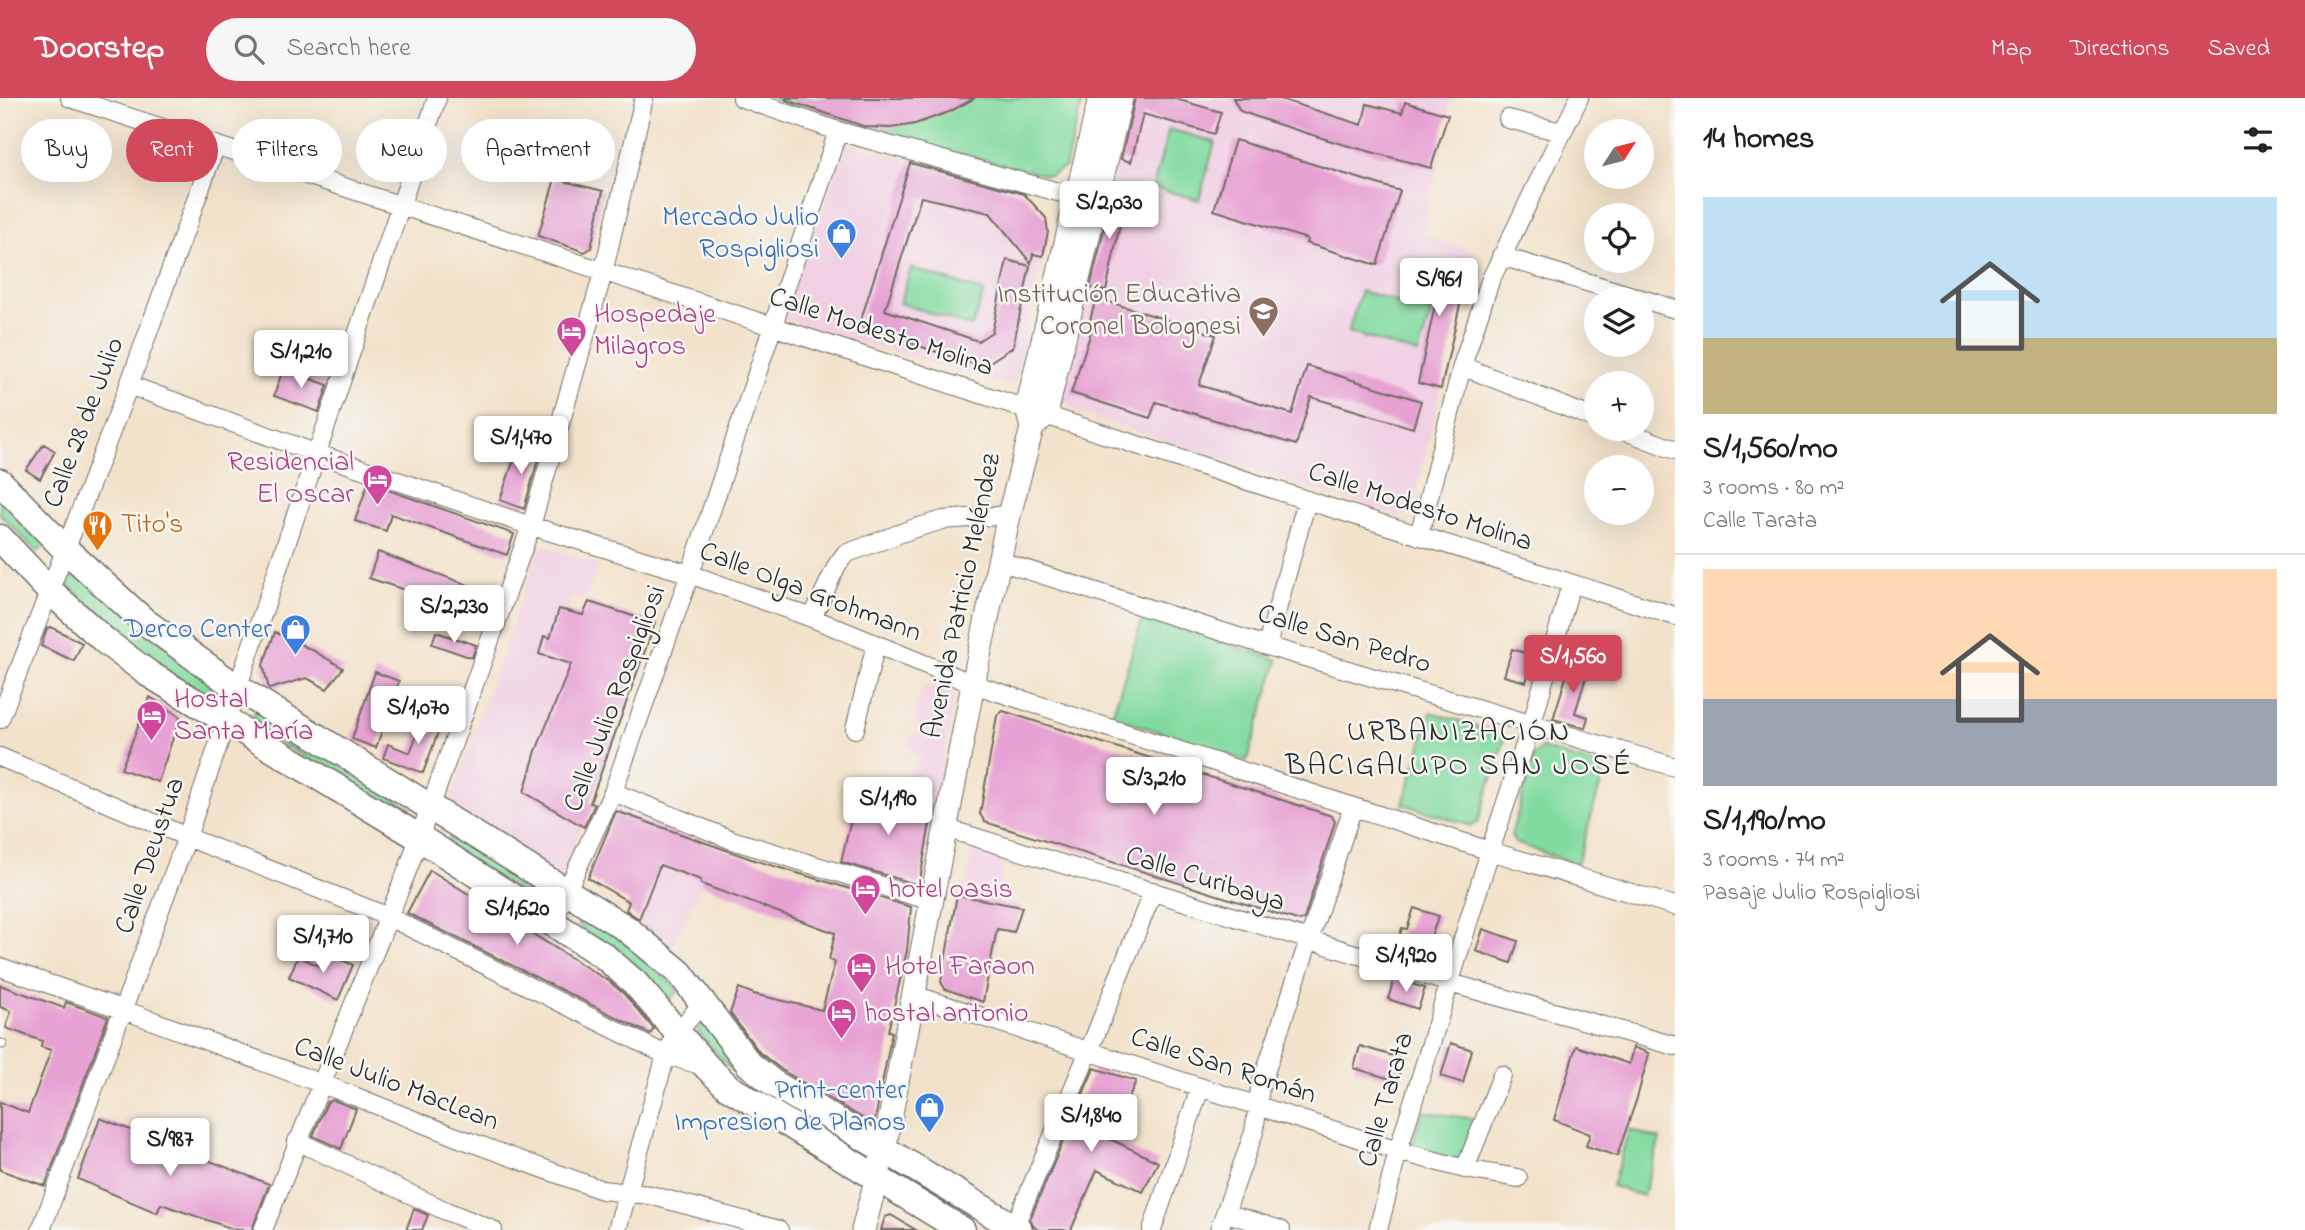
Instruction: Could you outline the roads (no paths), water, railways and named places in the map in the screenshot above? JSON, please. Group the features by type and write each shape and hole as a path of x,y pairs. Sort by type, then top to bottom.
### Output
{"main road":[{"path":"0,482 64,548 144,621 236,687 626,929 680,973 749,1064 796,1098 1015,1229"},
{"path":"0,538 49,590 104,641 149,674 420,838 604,956 635,983 672,1043 742,1096 962,1230"}],"street":[{"name":"Calle Modesto Molina","path":"70,98 135,119"},
{"name":"Calle Deustua","path":"41,1230 187,837 437,98"},
{"path":"263,1230 390,918 531,526 603,272 644,98"},
{"path":"742,98 838,131 1086,200"},
{"name":"Avenida Patricio Meléndez","path":"1099,146 1100,98"},
{"name":"Avenida Patricio Meléndez","path":"863,1230 884,1150 973,684 1009,515 1099,146 1121,98"},
{"path":"1419,536 1462,366 1501,256 1579,98"},
{"path":"1507,119 1562,132"},
{"name":"Calle Julio Rospigliosi","path":"552,922 613,792 690,574 838,131"},
{"name":"Calle Modesto Molina","path":"218,146 772,325 1035,417 1675,616"},
{"name":"Calle 28 de Julio","path":"0,719 129,385 203,182"},
{"path":"1501,256 1675,309"},
{"path":"1462,366 1584,414"},
{"name":"Calle Olga Grohmann","path":"129,385 315,453 531,526 690,574 813,618 973,684 1490,851 1675,906"},
{"path":"1651,441 1675,450"},
{"path":"1267,646 1307,500"},
{"path":"813,618 837,565 845,554 943,520 1009,515"},
{"name":"Calle San Pedro","path":"999,561 1267,646 1675,767"},
{"name":"Calle Tarata","path":"1378,1230 1398,1151 1532,723 1572,584"},
{"path":"855,729 876,645"},
{"path":"0,757 187,837 390,918 672,1043"},
{"path":"613,792 732,840 932,901"},
{"path":"1219,1230 1254,1132 1260,1088 1353,807"},
{"name":"Calle Curibaya","path":"945,828 1450,983 1675,1046"},
{"path":"1015,1229 1153,891"},
{"name":"Calle Julio MacLean","path":"0,967 124,1010 590,1186 602,1190 650,1195 779,1230"},
{"name":"Calle San Román","path":"914,995 1398,1151 1465,1169 1518,1178"},
{"path":"617,1230 672,1043 704,1002"},
{"path":"1465,1169 1502,1075"},
{"path":"1152,1230 1200,1088"},
{"path":"297,1141 446,1212 493,1230"},
{"path":"1226,1213 1281,1230"}],"place":[{"name":"Mercado Julio Rospigliosi","path":"842,261"},
{"name":"Institución Educativa Coronel Bolognesi","path":"1264,338"},
{"name":"Hospedaje Milagros","path":"571,358"},
{"name":"Residencial El Oscar","path":"377,506"},
{"name":"Tito's","path":"98,552"},
{"name":"Derco Center","path":"295,657"},
{"name":"Hostal Santa María","path":"151,743"},
{"name":"hotel oasis","path":"865,917"},
{"name":"Hotel Faraon","path":"862,994"},
{"name":"hostal antonio","path":"841,1041"},
{"name":"Print-center Impresion de Planos","path":"929,1134"}],"district":[{"name":"URBANIZACIÓN BACIGALUPO SAN JOSÉ","path":"1459,750"}]}
